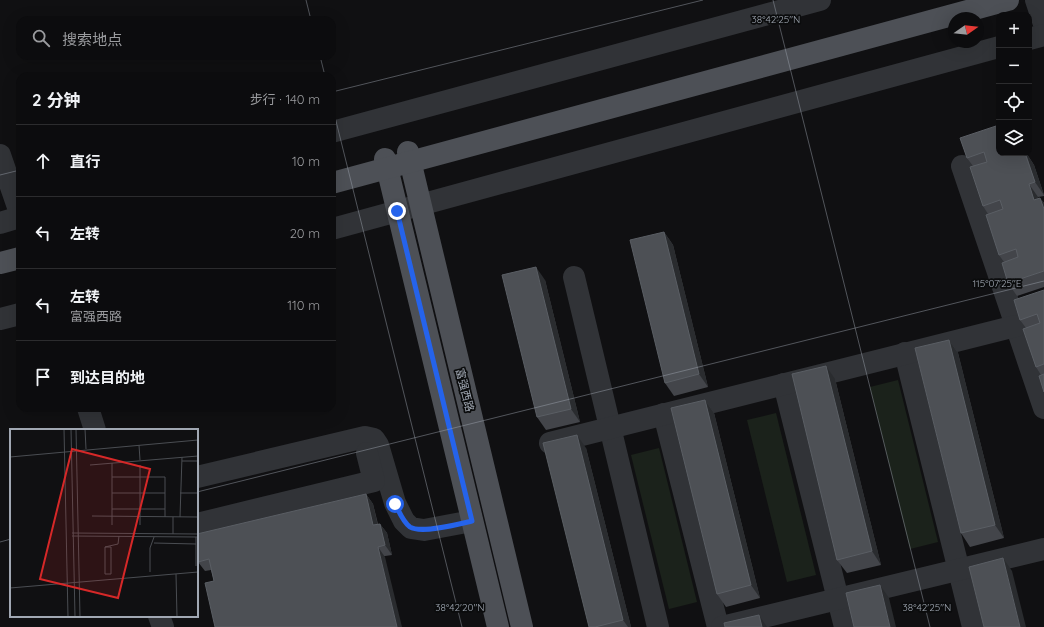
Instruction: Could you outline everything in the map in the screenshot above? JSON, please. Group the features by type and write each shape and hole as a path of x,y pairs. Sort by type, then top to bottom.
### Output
{"main road":[{"path":"336,182 409,157 968,0"},
{"path":"409,157 1008,0"},
{"name":"富强西路","path":"409,157 522,627"},
{"path":"336,172 386,164"},
{"path":"386,164 498,627"},
{"path":"0,263 16,259"},
{"path":"0,274 16,269"}],"street":[{"path":"336,131 820,0"},
{"path":"1036,0 1044,24"},
{"path":"1032,38 1044,35"},
{"path":"336,228 996,49"},
{"path":"0,155 16,201"},
{"path":"962,166 1044,408"},
{"path":"0,223 16,219"},
{"path":"574,277 658,627"},
{"path":"0,319 16,315"},
{"path":"545,444 1016,326"},
{"path":"905,353 973,627"},
{"path":"784,384 845,627"},
{"path":"89,412 95,429"},
{"path":"664,414 718,627"},
{"path":"198,477 363,437 374,438 378,445 395,504 404,521 411,528 424,530 472,521"},
{"path":"198,524 374,481 363,437"},
{"path":"722,627 1044,549"},
{"path":"159,617 163,627"}],"shaded area":[{"path":"898,380 938,542 910,549 870,387"},
{"path":"776,413 816,575 787,582 747,420"},
{"path":"659,448 697,602 669,609 631,455"}],"building":[{"path":"996,126 996,156 1026,156 1035,182 1029,184 1034,200 1040,198 1044,209 1044,271 1008,283 1002,263 1018,257 1016,249 999,255 986,215 1003,209 1000,200 983,206 970,167 987,162 984,152 967,158 960,138"},
{"path":"664,232 699,374 665,383 630,240"},
{"path":"536,267 571,409 537,417 502,275"},
{"path":"1044,290 1044,364 1036,367 1023,329 1040,323 1037,314 1020,320 1014,300"},
{"path":"949,340 995,525 961,533 915,348"},
{"path":"826,366 872,551 837,560 792,374"},
{"path":"1044,374 1044,392 1039,376"},
{"path":"705,400 751,585 717,594 671,408"},
{"path":"577,435 623,620 595,627 589,627 543,443"},
{"path":"366,494 373,525 380,524 385,545 378,547 397,627 215,627 205,583 214,581 209,559 198,562 198,534"},
{"path":"1003,558 1020,627 984,627 969,567"},
{"path":"880,585 890,627 854,627 846,593"},
{"path":"759,615 762,627 725,627 724,623"}],"route":[{"path":"395,504 404,521 411,528 424,530 472,521 397,211"}]}
